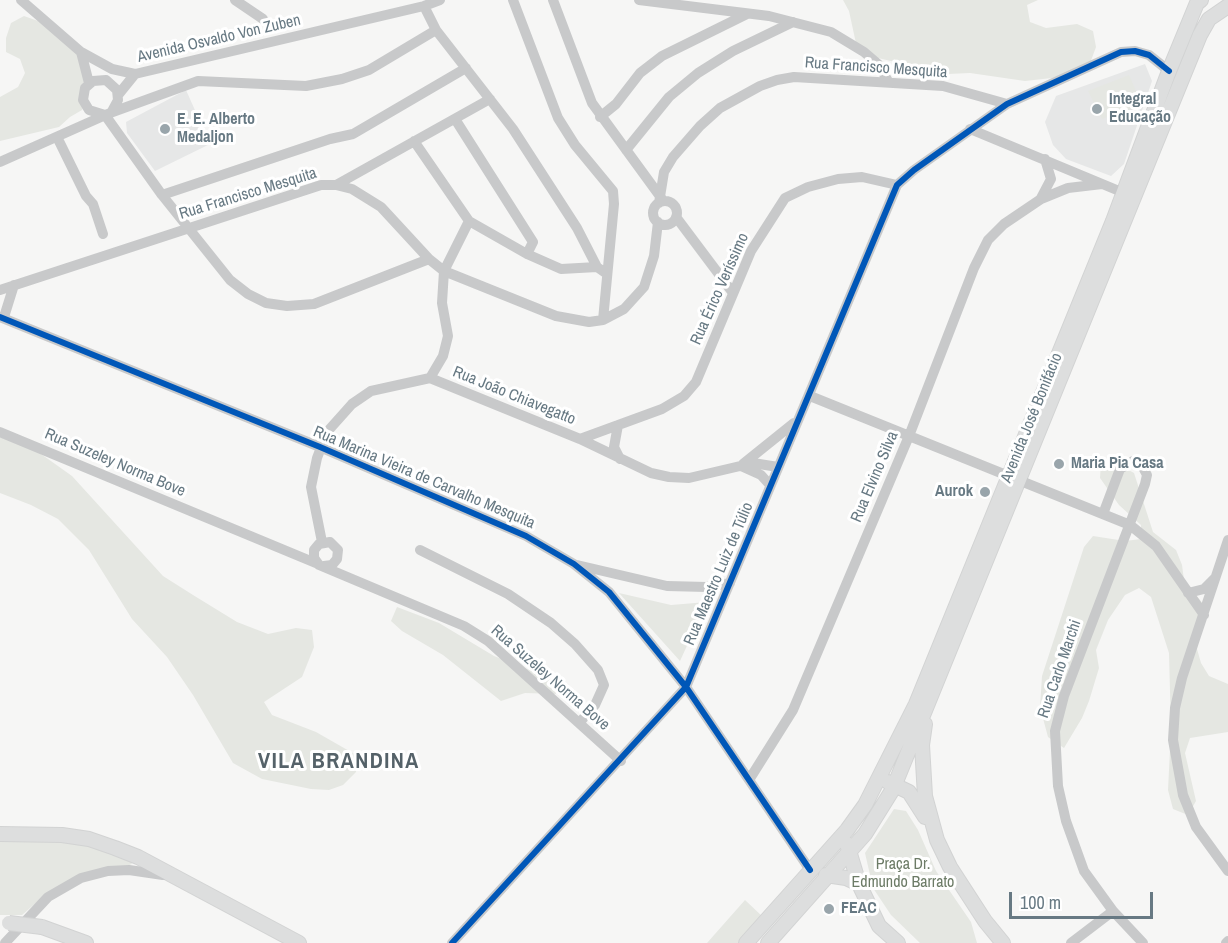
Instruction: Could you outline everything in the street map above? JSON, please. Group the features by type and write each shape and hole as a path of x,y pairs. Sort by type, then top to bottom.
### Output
{"main road":[{"name":"Avenida José Bonifácio","path":"768,943 881,813 895,784 1169,71 1199,1"},
{"name":"Avenida José Bonifácio","path":"746,943 847,830 866,805 916,704 1200,35 1209,19 1228,6"},
{"name":"Avenida José Bonifácio","path":"927,702 922,745 925,796 937,840 950,867 991,936 1003,943"},
{"path":"877,782 895,784 909,792 918,802 937,840"},
{"path":"847,830 850,851 860,884 879,926 898,943"},
{"path":"0,834 36,832 89,839 138,857 299,943"},
{"path":"826,875 846,878 860,884"},
{"path":"4,923 42,927 86,943"}],"street":[{"path":"21,0 81,52 101,64 135,74"},
{"path":"235,0 263,19"},
{"name":"Avenida Osvaldo Von Zuben","path":"118,95 135,74 424,6 440,0"},
{"path":"513,0 558,118 575,145 613,191 614,204 603,320"},
{"path":"553,0 584,86 600,117 661,200 674,207 655,248 644,288 624,309 603,320"},
{"path":"639,0 747,14 794,22 831,32 849,41 878,64 888,81"},
{"path":"424,6 436,30 513,129 577,228 597,267 607,274"},
{"path":"600,117 616,104 640,73 662,56 747,14"},
{"path":"626,150 669,97 698,73 733,51 794,22"},
{"path":"0,162 108,114 198,81 306,86 342,79 369,70 436,30"},
{"path":"897,185 970,129 1007,104 1121,52 1135,51 1149,55 1169,71"},
{"path":"81,52 89,83"},
{"path":"101,64 107,73 106,80"},
{"path":"162,195 330,139 353,134 466,68"},
{"name":"Rua Francisco Mesquita","path":"667,221 653,213 661,200 664,172 673,157 700,126 720,108 760,86 794,77 888,81 943,86 1007,104"},
{"path":"79,127 85,105 83,94 89,83 106,80 114,86 118,95 117,105 108,114 94,113 85,105"},
{"path":"336,185 490,99"},
{"path":"108,114 162,195 230,280 248,294 266,303 287,306 314,304 429,259"},
{"path":"455,119 533,242 527,254"},
{"path":"970,129 1124,193"},
{"path":"57,137 86,196 93,204 104,234"},
{"path":"414,141 469,221 527,254 561,269 597,267"},
{"path":"1041,199 1051,179 1045,159"},
{"name":"Rua Érico Veríssimo","path":"580,439 662,409 696,381 751,251 785,198 808,187 838,179 862,177 897,185"},
{"name":"Rua Elvino Silva","path":"749,780 793,710 909,436 974,268 988,240 1004,224 1041,199 1068,188 1102,184"},
{"name":"Rua Francisco Mesquita","path":"0,290 321,185 336,185 351,189 381,207 429,259 444,271 556,316 589,322 603,320"},
{"name":"Rua Maestro Luiz de Túlio","path":"453,943 686,687 897,185"},
{"path":"430,378 443,356 448,336 441,303 444,271 469,221"},
{"path":"667,221 694,240 733,293"},
{"path":"2,317 14,285"},
{"name":"Rua Marina Vieira de Carvalho Mesquita","path":"2,317 320,447 526,536 574,564 609,592 686,687 810,870"},
{"name":"Rua João Chiavegatto","path":"322,542 311,487 320,447 339,416 371,391 430,378 580,439 620,459 669,477 689,477 753,463 778,467"},
{"path":"810,396 1130,525 1156,546 1204,615"},
{"path":"770,484 761,475 741,466 778,439 800,418"},
{"path":"618,425 614,447 620,459"},
{"name":"Rua Suzeley Norma Bove","path":"0,432 321,565 472,631 507,655 621,761"},
{"name":"Rua Carlo Marchi","path":"1103,514 1120,469 1133,461 1140,462 1148,475 1078,656 1055,731 1058,786 1066,821 1084,871 1113,911 1143,943"},
{"path":"1228,540 1175,708 1173,741 1183,795 1196,827 1228,871"},
{"path":"322,542 333,544 338,555 335,562 321,565 313,554 316,546 322,542"},
{"path":"420,550 508,594 551,623 575,644 598,670 604,685 595,705 580,722"},
{"name":"Rua Marina Vieira de Carvalho Mesquita","path":"574,564 676,587 707,587 730,583"},
{"path":"1188,592 1204,589 1219,573"},
{"path":"609,592 616,580 623,576"},
{"path":"1196,603 1210,598"},
{"path":"5,943 48,897 81,878 108,871 139,870 188,884"},
{"path":"1071,943 1113,911"}],"shaded area":[{"name":"Integral Educação","path":"1145,64 1152,81 1124,164 1111,176 1066,159 1053,145 1045,122 1056,96"},
{"name":"E. E. Alberto Medaljon","path":"186,90 210,144 155,171 127,133 126,122"}],"green space":[{"path":"843,0 1038,0 1027,5 1030,22 1046,28 1077,24 1093,31 1096,47 1089,66 1061,77 1025,81 970,73 948,74 869,56 857,48 849,11"},
{"path":"24,16 38,21 78,47 88,95 82,110 59,127 0,141 0,97 18,87 25,73 20,59 6,52 6,38 11,23"},
{"path":"1129,75 1142,105 1102,119 1088,91"},
{"path":"0,437 34,449 72,476 163,576 193,595 237,622 268,634 296,628 312,630 314,647 302,677 264,702 272,715 316,732 358,756 356,772 343,785 329,790 311,789 262,779 233,763 193,695 167,657 132,619 89,550 58,519 0,493"},
{"path":"1101,463 1118,464 1134,473 1153,532 1176,550 1182,565 1184,580 1204,605 1197,649 1201,663 1209,676 1228,684 1228,732 1190,738 1185,753 1196,801 1188,815 1173,809 1168,790 1171,730 1169,653 1151,597 1139,588 1125,595 1108,620 1096,650 1099,668 1089,701 1082,718 1064,748 1048,737 1040,707 1042,676 1084,547 1093,536 1125,541 1141,539 1141,525 1119,505 1100,478"},
{"path":"619,593 671,605 707,602 680,661"},
{"path":"397,607 439,623 494,656 553,679 556,694 525,693 501,701 443,655 402,631 391,621"},
{"name":"Praça Dr. Edmundo Barrato","path":"894,809 906,811 918,830 936,871 971,922 977,943 920,943 891,915 873,888 865,853"},
{"path":"28,838 82,844 130,860 132,864 44,896 22,915 0,915 0,840"},
{"path":"745,900 763,917 740,943 707,943"}],"cycle path":[{"path":"452,943 686,687 897,185 914,170 1007,104 1121,52 1135,51 1149,55 1169,71"},
{"path":"0,317 320,447 526,536 574,564 609,592 686,687 810,870"}],"place":[{"name":"Integral Educação","path":"1097,109"},
{"name":"E. E. Alberto Medaljon","path":"165,129"},
{"name":"Maria Pia Casa","path":"1059,464"},
{"name":"Aurok","path":"985,492"},
{"name":"FEAC","path":"829,909"}],"district":[{"name":"VILA BRANDINA","path":"339,762"}]}
